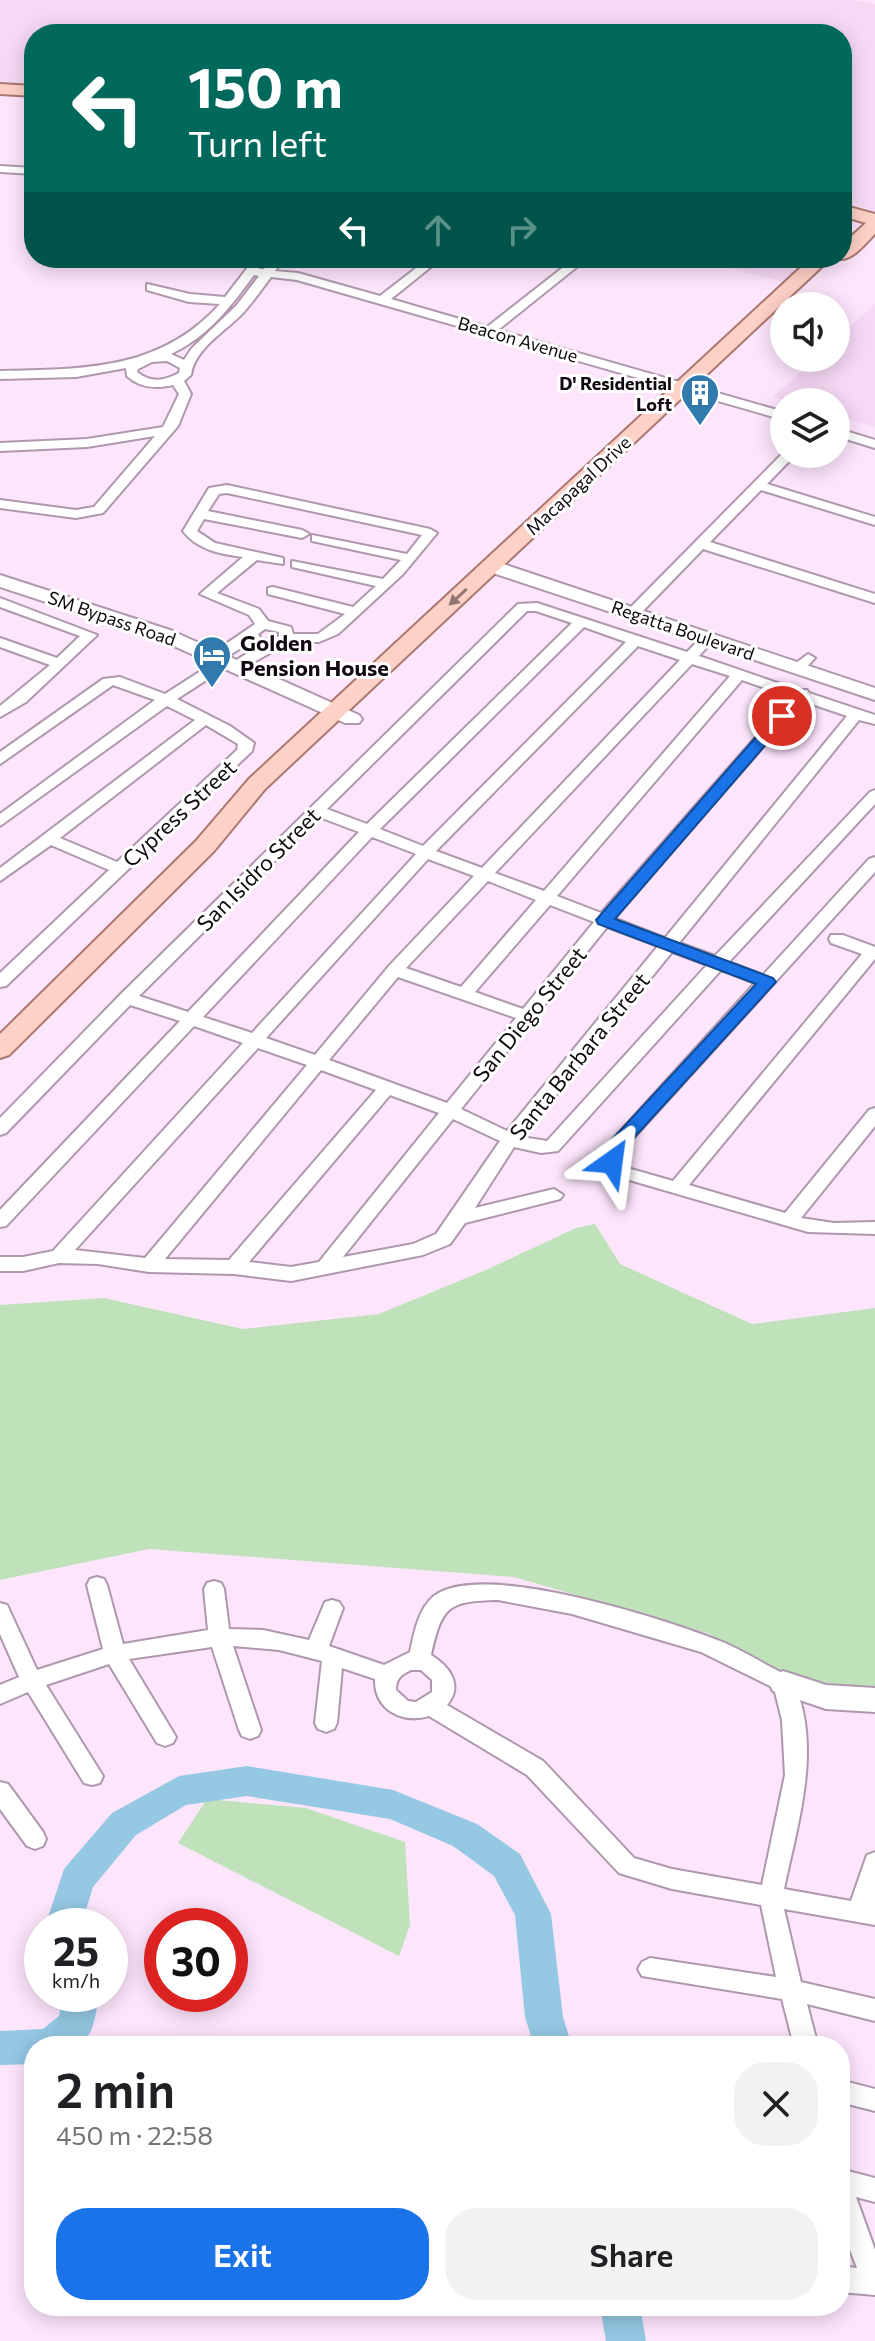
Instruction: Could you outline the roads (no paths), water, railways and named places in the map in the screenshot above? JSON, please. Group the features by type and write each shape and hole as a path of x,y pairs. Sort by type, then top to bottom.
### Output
{"main road":[{"path":"0,89 24,90"},
{"path":"852,213 872,220"},
{"path":"852,233 872,220"},
{"name":"Macapagal Drive","path":"852,244 872,220"},
{"name":"Macapagal Drive","path":"2,1045 205,846 276,791 344,716 696,385 812,268"},
{"name":"Macapagal Drive","path":"803,292 829,268"},
{"name":"Macapagal Drive","path":"696,385 770,322"}],"street":[{"path":"0,169 24,170"},
{"path":"0,382 45,382 140,364 188,340 216,319 253,268"},
{"path":"140,364 141,381 177,380 185,375 186,366 196,351 240,309 272,268"},
{"path":"382,300 423,268"},
{"path":"489,331 569,268"},
{"name":"Beacon Avenue","path":"251,271 310,280 489,331 770,403"},
{"path":"151,287 189,298 231,301"},
{"path":"0,375 76,373 175,359 186,366"},
{"path":"0,504 76,514 98,510 177,417 184,388 177,380"},
{"name":"Beacon Avenue","path":"696,385 770,411"},
{"path":"850,425 875,433"},
{"path":"0,447 87,443 167,430"},
{"path":"850,436 875,444"},
{"path":"638,608 776,468"},
{"path":"760,486 875,521"},
{"path":"0,821 165,700 225,663 286,638 318,639 355,612 430,533 221,488 214,491 190,531 196,540 278,561"},
{"path":"201,514 302,534"},
{"path":"317,538 409,558"},
{"path":"701,544 875,599"},
{"path":"207,594 254,555"},
{"path":"297,564 384,583"},
{"name":"Regatta Boulevard","path":"506,564 803,664 875,694"},
{"name":"SM Bypass Road","path":"0,581 163,634 344,716"},
{"path":"191,589 254,612 260,617 262,625"},
{"path":"273,591 355,612"},
{"path":"0,602 89,632 88,640 21,699 0,713"},
{"name":"San Isidro Street","path":"0,1129 127,998 519,611 532,606 581,622"},
{"path":"0,1221 370,830 581,622 635,641 696,652 740,674 875,720"},
{"path":"225,663 255,628 262,625 282,627 288,634 286,638"},
{"path":"250,636 257,643 270,645"},
{"path":"59,1256 426,852 635,641"},
{"path":"0,642 59,663"},
{"path":"149,1265 395,970 696,652"},
{"name":"Regatta Boulevard","path":"803,664 875,679"},
{"path":"464,994 740,674"},
{"name":"Cypress Street","path":"0,759 102,685 114,681 165,700 245,740 244,751 0,982"},
{"path":"0,691 21,699"},
{"name":"San Diego Street","path":"325,1267 604,920 802,693"},
{"name":"Santa Barbara Street","path":"459,1218 511,1138 857,713"},
{"path":"0,876 204,720"},
{"path":"127,998 317,1062 511,1138 543,1148 552,1147 875,795"},
{"path":"317,811 767,982"},
{"path":"50,839 119,869"},
{"path":"875,862 611,1152 612,1162 625,1173 821,1228 875,1228"},
{"path":"678,1186 873,952 837,939"},
{"path":"395,970 526,1016"},
{"path":"234,1267 386,1089"},
{"path":"789,1220 875,1114"},
{"path":"0,1264 23,1264 59,1256 98,1257 149,1265 234,1267 277,1274 416,1250 443,1239 459,1218 554,1195"},
{"path":"97,1585 115,1655 165,1737"},
{"path":"214,1589 220,1638 250,1730"},
{"path":"419,1661 431,1616 443,1600 462,1593 485,1592 545,1599 705,1645 730,1653 764,1675 826,1697 875,1700"},
{"path":"326,1723 324,1653 332,1608"},
{"path":"0,1611 31,1679 92,1776"},
{"path":"0,1695 31,1679 81,1662 220,1638 264,1639 324,1653 387,1675"},
{"path":"419,1661 434,1665 446,1682 443,1695 432,1707 413,1711 392,1704 384,1685 387,1675 400,1664 419,1661"},
{"path":"783,1683 793,1720 796,1775 771,1896 775,1927 804,2036"},
{"path":"432,1707 535,1768 627,1866 672,1879 867,1914 875,1862"},
{"path":"0,1791 35,1839"},
{"path":"650,1969 792,1990 875,2010"},
{"path":"850,2094 875,2100"},
{"path":"850,2185 875,2190"},
{"path":"850,2215 875,2280 850,2279"}],"waterway":[{"path":"68,1908 77,1880 124,1824 179,1791 247,1781 393,1805 465,1835 507,1865 533,1914 544,2017 550,2036"},
{"path":"62,2036 76,2025 78,2012"},
{"path":"0,2048 24,2047"},
{"path":"622,2316 626,2341"}],"place":[{"name":"D' Residential Loft","path":"700,427"},
{"name":"Golden Pension House","path":"212,689"}]}
